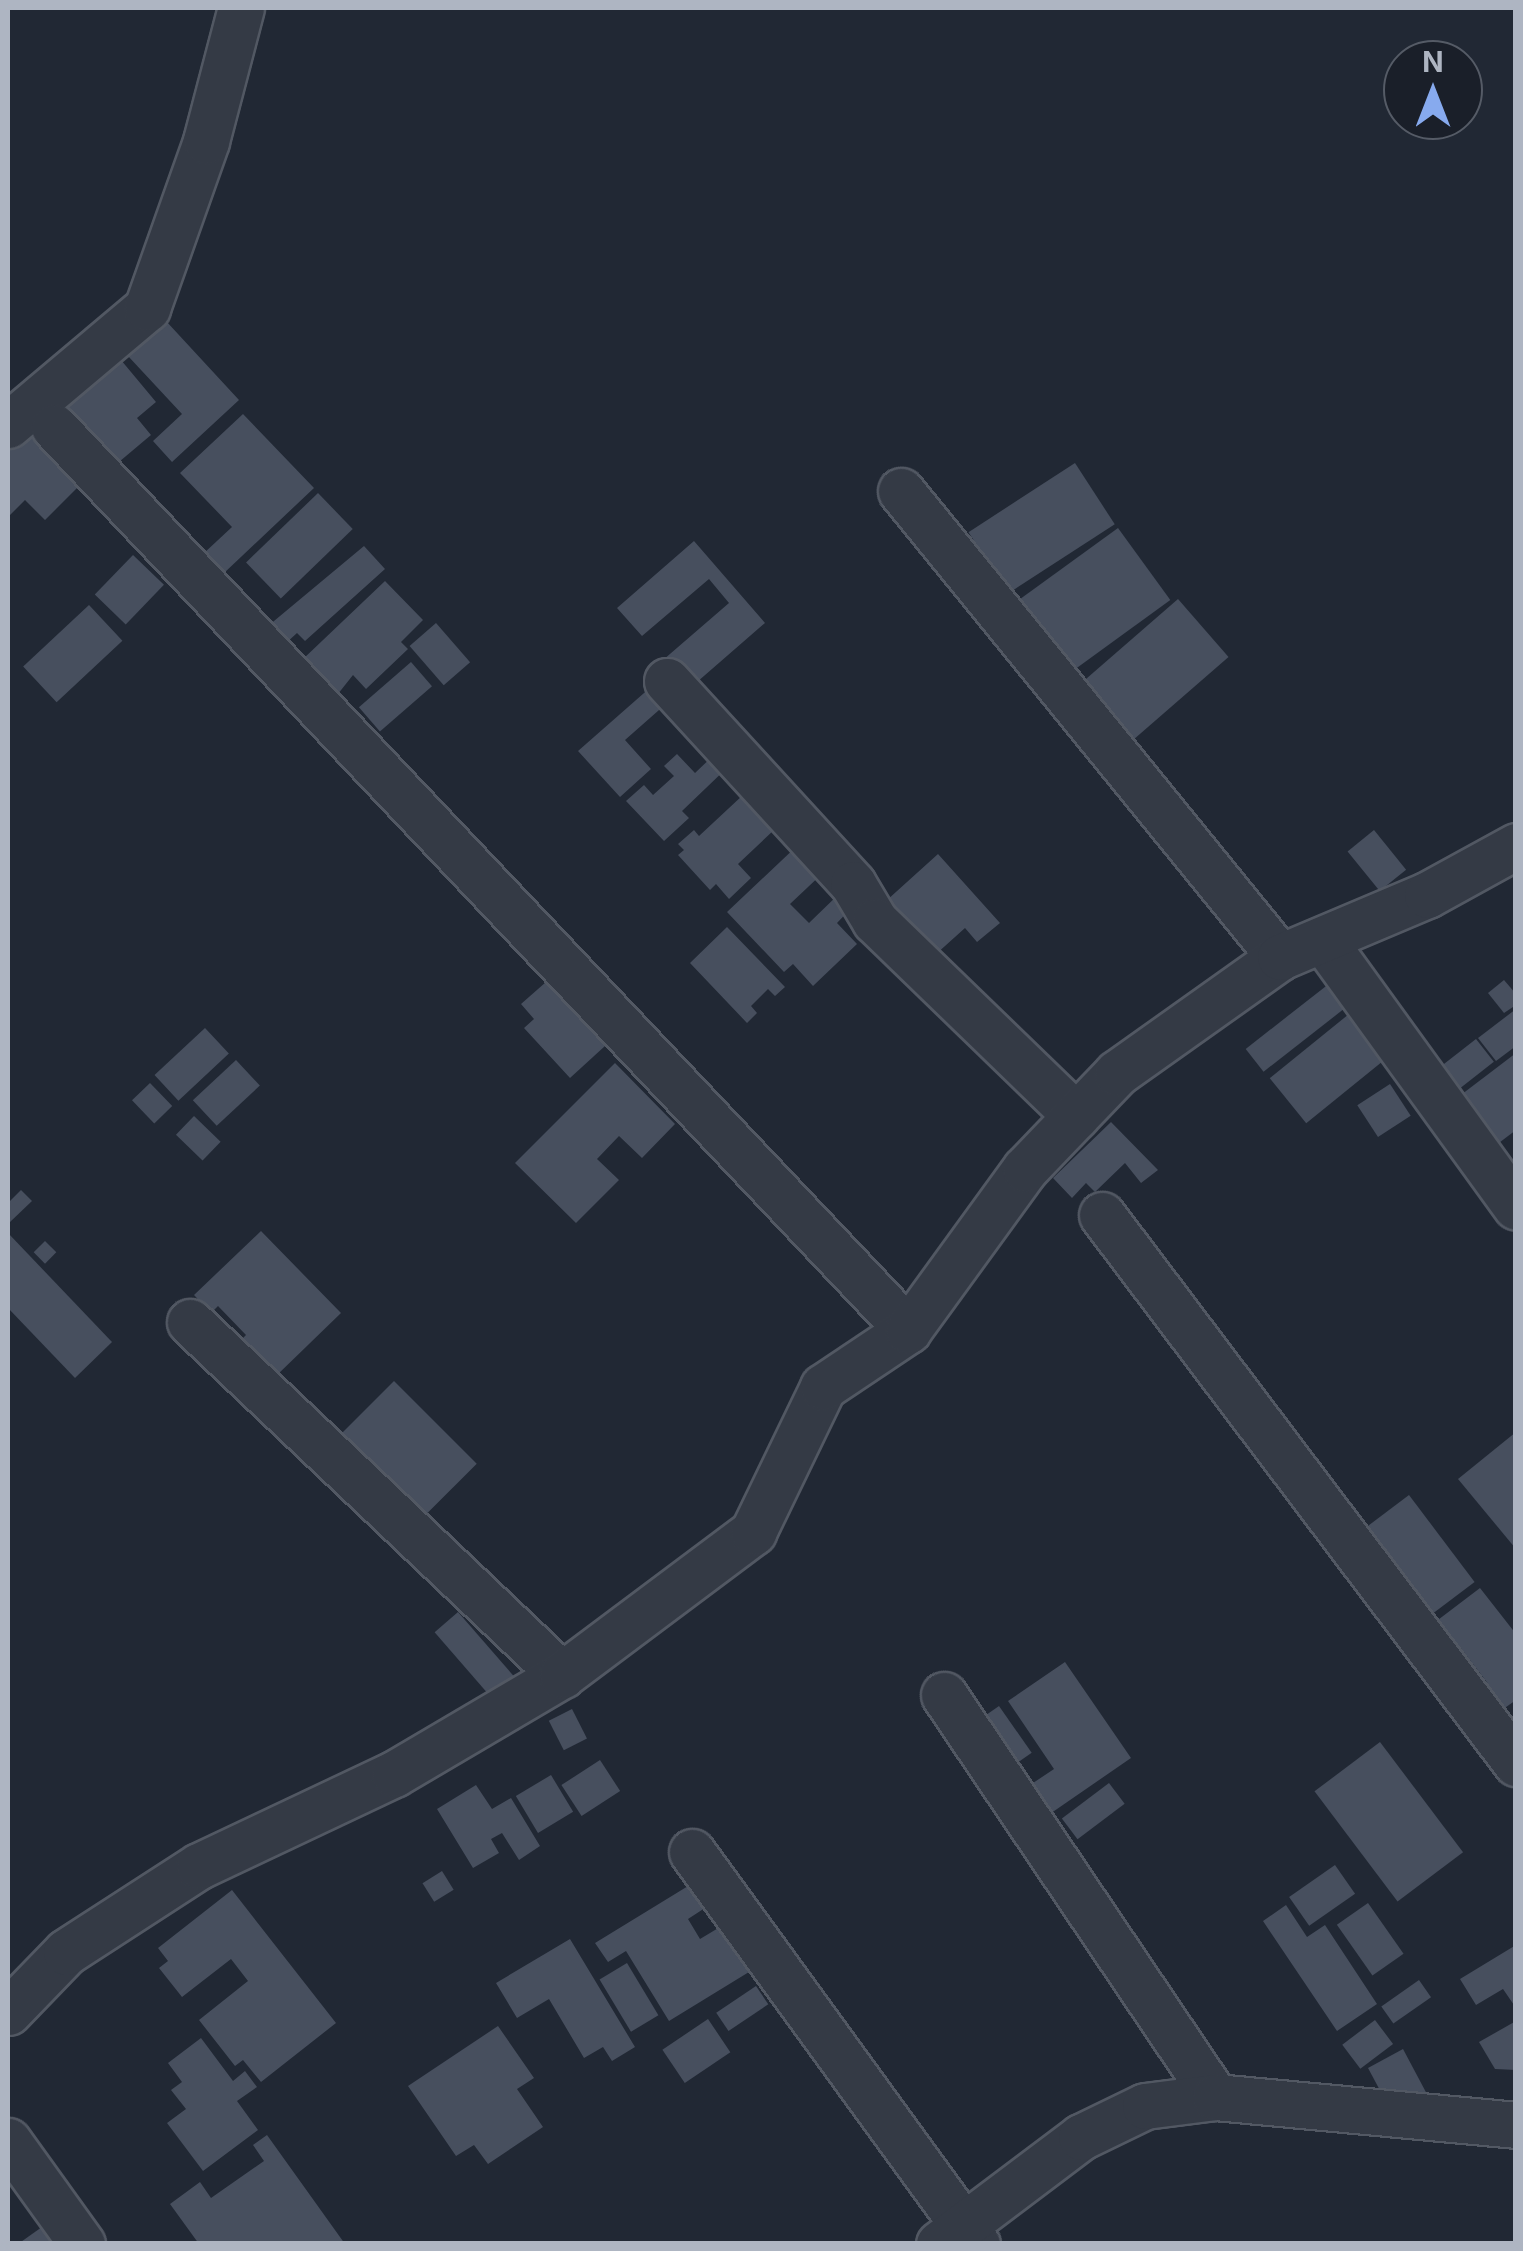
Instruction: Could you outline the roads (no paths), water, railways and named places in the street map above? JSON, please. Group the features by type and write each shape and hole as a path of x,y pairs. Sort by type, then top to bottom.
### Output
{"street":[{"path":"8,425 147,308 206,141 241,8"},
{"path":"54,427 908,1330"},
{"path":"900,490 1280,957"},
{"path":"668,681 853,884 875,921 1076,1116"},
{"path":"8,2012 66,1952 199,1866 394,1774 562,1675 753,1532 823,1387 908,1330 1025,1169 1117,1073 1280,957 1516,846"},
{"path":"1322,940 1516,1207"},
{"path":"1102,1215 1516,1763"},
{"path":"190,1322 562,1675"},
{"path":"944,1695 1215,2097"},
{"path":"692,1852 961,2237 1081,2136 1145,2106 1215,2097 1516,2126"},
{"path":"8,2141 82,2244"}]}
